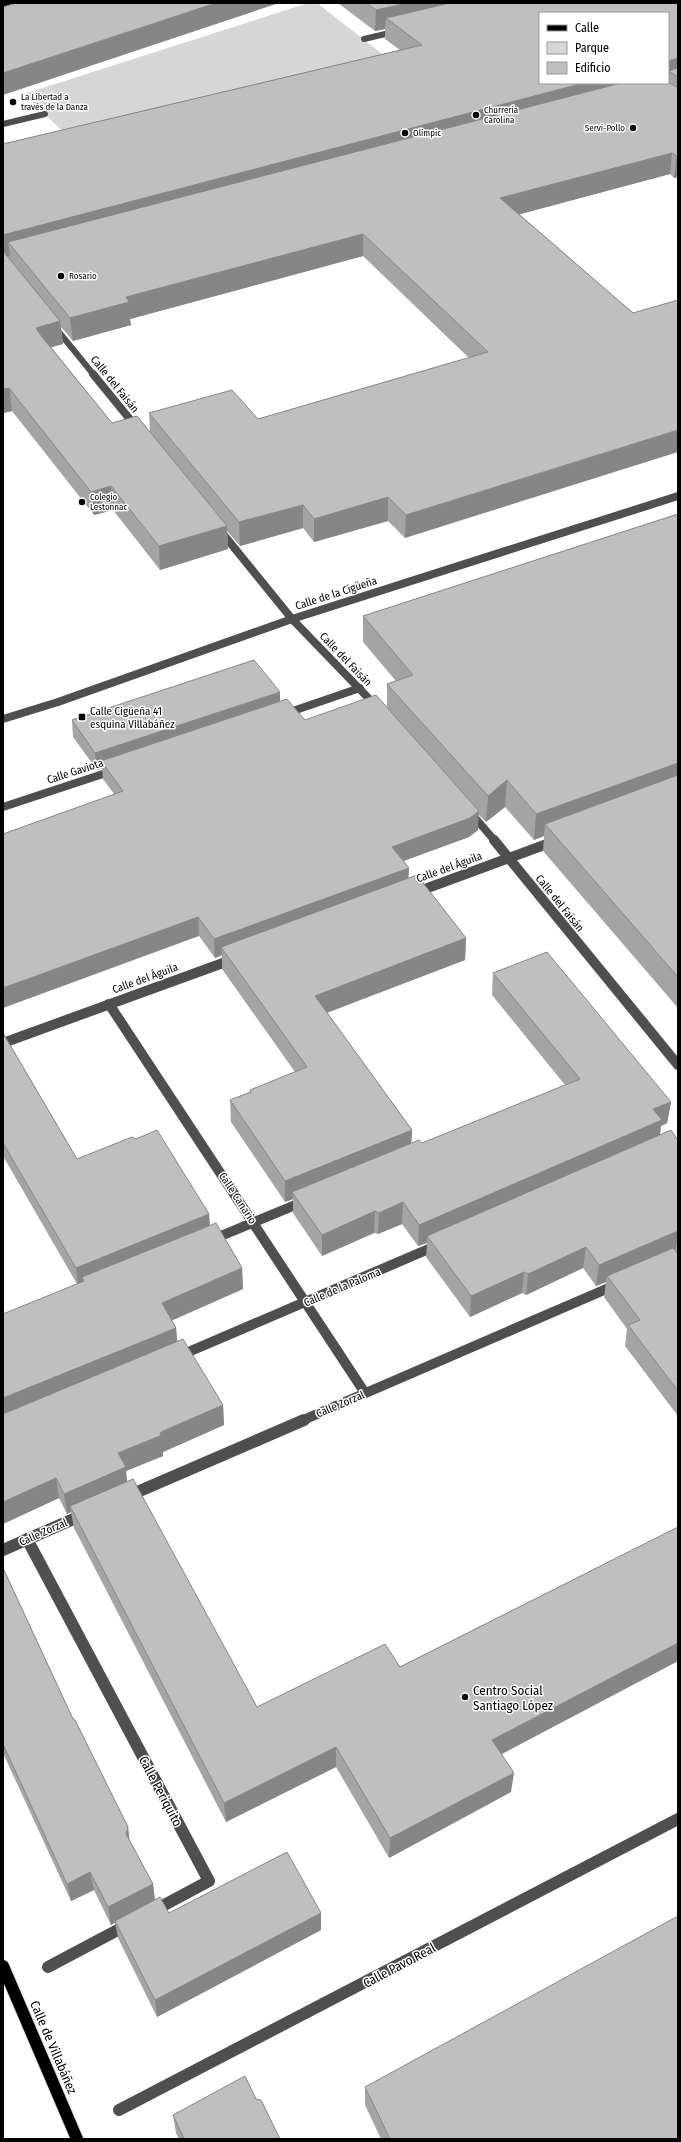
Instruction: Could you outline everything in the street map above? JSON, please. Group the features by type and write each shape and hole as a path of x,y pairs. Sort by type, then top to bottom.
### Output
{"main road":[{"path":"3,5 9,3"},
{"name":"Calle de Villabáñez","path":"3,1966 78,2139"}],"street":[{"path":"364,40 408,29"},
{"path":"3,124 45,114"},
{"name":"Calle del Faisán","path":"48,318 142,435"},
{"name":"Calle de la Cigüeña","path":"3,719 58,702 292,619 678,496"},
{"name":"Calle del Faisán","path":"212,521 292,619 360,688 380,712"},
{"path":"278,716 360,688"},
{"name":"Calle Gaviota","path":"3,808 122,768"},
{"name":"Calle del Faisán","path":"463,805 510,858 678,1065"},
{"name":"Calle del Águila","path":"406,896 561,838"},
{"name":"Calle del Águila","path":"3,1043 243,955"},
{"name":"Calle Canario","path":"109,1004 254,1222 365,1393"},
{"path":"202,1243 312,1199"},
{"name":"Calle de la Paloma","path":"169,1359 450,1240"},
{"name":"Calle Zorzal","path":"114,1502 627,1280"},
{"name":"Calle Zorzal","path":"3,1550 99,1508"},
{"name":"Calle Periquito","path":"27,1539 208,1881 48,1967"},
{"name":"Calle Pavo Real","path":"119,2110 678,1819"}],"green space":[{"path":"308,3 317,3 400,68 75,143 24,94"}],"building":[{"path":"16,3 216,3 3,73 3,7"},
{"path":"366,3 408,3 376,10"},
{"path":"450,3 678,3 678,58 669,61 669,12 539,12 539,84 580,84 3,235 3,144 422,45 386,18"},
{"path":"678,68 678,77 669,71"},
{"path":"669,83 678,88 678,156 672,153 500,198 633,313 678,300 678,430 406,515 388,497 314,519 303,505 239,522 149,413 232,390 258,419 488,352 363,234 126,297 129,302 70,318 8,242 617,84 669,84"},
{"path":"3,251 60,321 36,328 112,423 137,416 227,526 159,546 111,486 91,492 9,388 3,389"},
{"path":"678,514 678,763 536,814 507,780 488,796 387,684 413,675 363,616"},
{"path":"254,660 280,692 95,753 72,720"},
{"path":"376,695 479,811 470,818 392,847 409,868 214,939 198,917 3,988 3,834 123,791 101,761 287,699 305,720"},
{"path":"678,775 678,977 545,824"},
{"path":"417,875 466,938 315,996 412,1130 285,1181 230,1100 251,1092 250,1090 307,1067 221,947"},
{"path":"547,952 671,1102 653,1109 662,1120 419,1225 403,1202 379,1213 375,1211 322,1235 292,1192 419,1140 422,1143 580,1079 493,973"},
{"path":"3,1033 77,1159 132,1137 136,1139 157,1130 209,1214 76,1268 3,1143"},
{"path":"671,1130 678,1140 678,1231 599,1265 586,1247 528,1274 524,1272 471,1296 427,1236"},
{"path":"216,1223 242,1268 162,1303 176,1328 3,1398 3,1314 84,1281 82,1277"},
{"path":"673,1248 678,1254 678,1391 628,1325 640,1320 607,1276"},
{"path":"183,1339 223,1405 161,1432 160,1436 118,1453 126,1467 64,1494 56,1478 3,1502 3,1414"},
{"path":"133,1479 257,1707 385,1644 400,1667 678,1527 678,1643 492,1740 514,1773 390,1838 336,1747 224,1803 70,1506"},
{"path":"3,1568 73,1719 75,1720 128,1827 126,1834 153,1884 108,1907 90,1872 67,1884 3,1744"},
{"path":"287,1852 321,1913 155,2000 115,1921 160,1897 169,1913"},
{"path":"678,1916 678,2139 390,2139 365,2087"},
{"path":"245,2076 256,2099 261,2100 280,2139 184,2139 173,2115"}],"place":[{"name":"La Libertad a través de la Danza","path":"13,102"},
{"name":"Churrería Carolina","path":"476,115"},
{"name":"Servi-Pollo","path":"633,128"},
{"name":"Olimpic","path":"405,133"},
{"name":"Rosario","path":"61,276"},
{"name":"Colegio Lestonnac","path":"82,502"},
{"name":"Calle Cigüeña 41 esquina Villabáñez","path":"82,717"},
{"name":"Centro Social Santiago López","path":"465,1697"}]}
